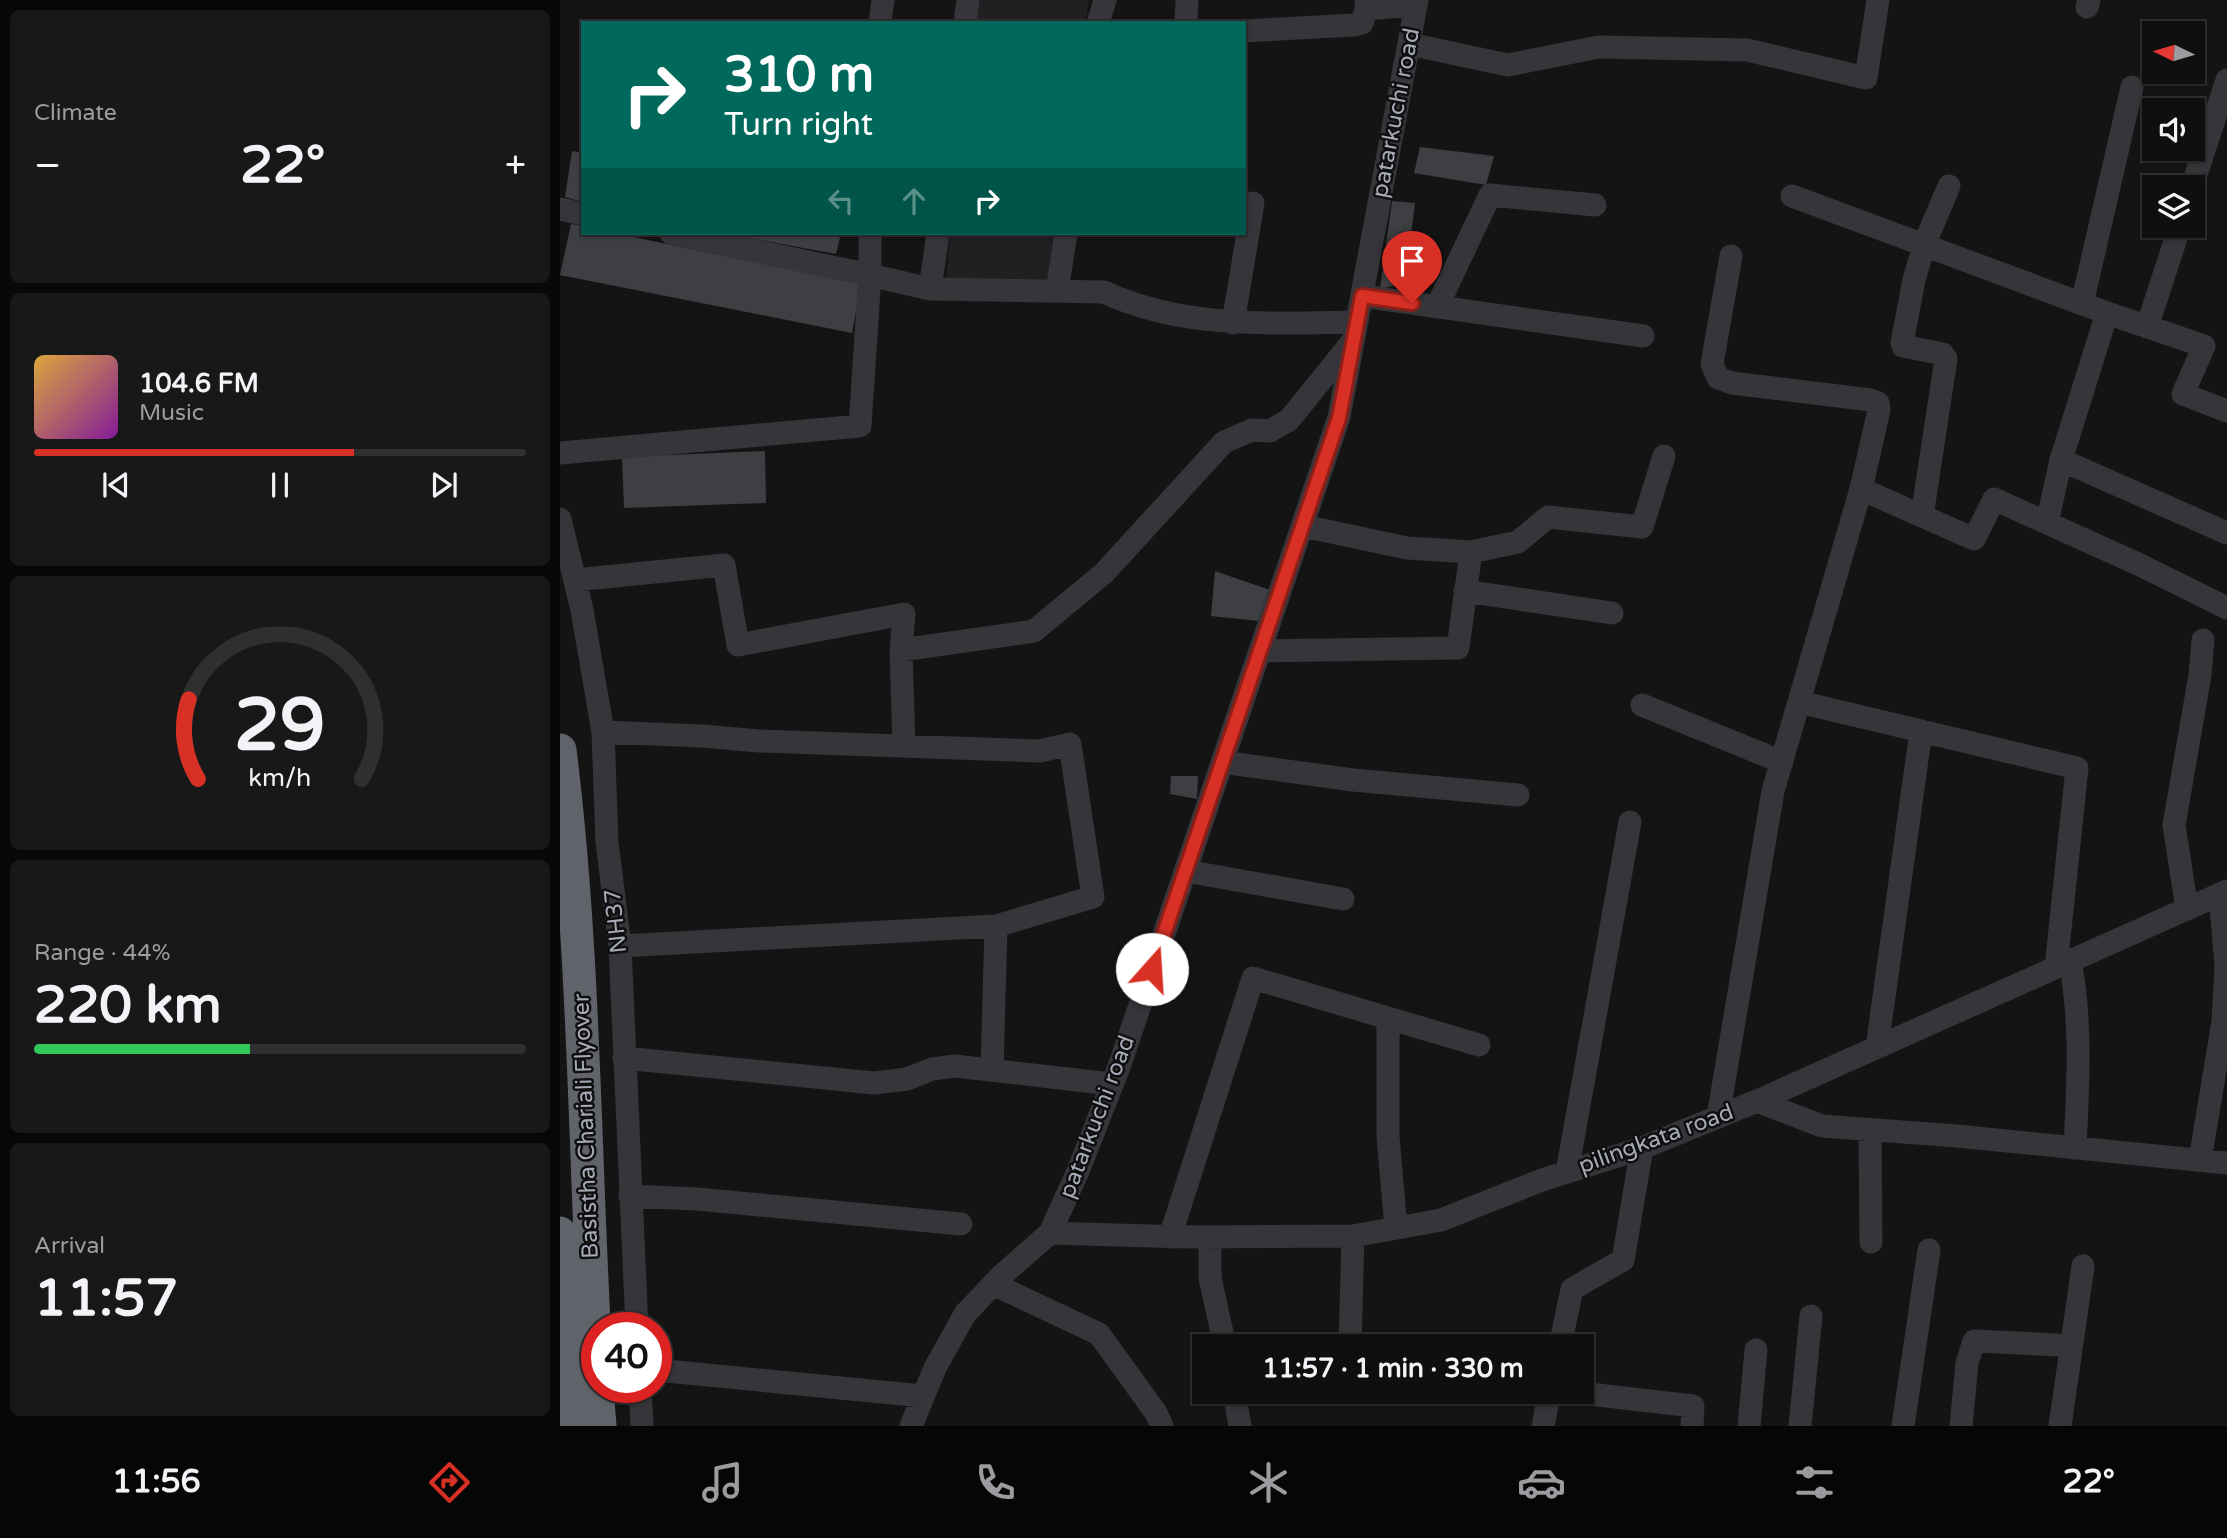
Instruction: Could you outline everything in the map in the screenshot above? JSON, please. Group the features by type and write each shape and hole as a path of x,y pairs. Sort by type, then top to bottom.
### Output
{"highway":[{"name":"Basistha Chariali Flyover","path":"560,750 579,952 594,1312"},
{"name":"Basistha Chariali Flyover","path":"560,1233 570,1426"},
{"path":"598,1403 600,1426"}],"street":[{"path":"880,21 883,0"},
{"path":"965,21 968,0"},
{"path":"1099,21 1104,0"},
{"path":"1186,21 1188,0"},
{"path":"1409,44 1508,65 1599,47 1747,50 1866,78 1878,0"},
{"path":"1246,30 1354,25 1362,23 1367,4 1417,3"},
{"name":"patarkuchi road","path":"911,1426 935,1368 965,1314 993,1284 1050,1233 1112,1084 1339,418 1417,3"},
{"path":"2196,175 2227,80"},
{"path":"2082,304 2132,88"},
{"path":"1922,516 1946,359 1943,354 1909,349 1902,343 1924,245 1949,186"},
{"path":"1437,307 1490,195 1595,205"},
{"path":"1793,196 2082,304 2204,346 2183,394 2227,411"},
{"path":"1233,323 1253,202"},
{"path":"560,209 581,214"},
{"path":"680,235 930,289 1104,292 1126,303 1176,316 1233,323 1355,331"},
{"path":"560,453 860,426 870,235"},
{"path":"930,289 938,235"},
{"path":"1058,291 1066,235"},
{"path":"2147,327 2176,238"},
{"path":"1718,1117 1773,791 1861,489 1879,410 1878,403 1871,400 1732,383 1718,378 1712,364 1731,256"},
{"path":"1362,296 1643,336"},
{"path":"2047,523 2061,460 2108,313"},
{"path":"901,650 1034,631 1104,573 1224,442 1252,430 1270,431 1289,420 1355,331"},
{"path":"1303,526 1407,548 1471,552 1518,542 1548,517 1642,527 1664,456"},
{"path":"2061,460 2227,533"},
{"path":"1861,489 1975,539 1994,499 2227,608"},
{"name":"NH37","path":"560,519 585,624 603,732 607,842 620,946 635,1312"},
{"path":"1260,651 1458,648 1471,552"},
{"path":"575,580 724,565 738,645 904,614 901,650 904,746"},
{"path":"1465,591 1612,613"},
{"path":"2187,909 2174,825 2200,675 2203,640"},
{"path":"1799,702 2077,768 2063,964 2075,987 2079,1057 2075,1148"},
{"path":"1642,705 1782,762"},
{"path":"1877,1047 1921,731"},
{"path":"603,732 1040,751 1070,744 1093,897 996,926 620,946"},
{"path":"1222,762 1353,780 1518,795"},
{"path":"1567,1172 1630,822"},
{"path":"1186,871 1343,899"},
{"path":"2200,1160 2223,1022 2226,966 2223,893"},
{"name":"pilingkata road","path":"1050,1233 1170,1237 1353,1236 1441,1220 1567,1172 1642,1148 1757,1101 2223,893"},
{"path":"992,1070 996,926"},
{"path":"1170,1237 1253,978 1479,1045"},
{"path":"1388,1018 1388,1137 1396,1228"},
{"path":"624,1058 874,1083 907,1079 932,1069 955,1066 1112,1084"},
{"path":"1757,1101 1822,1126 1957,1136 2227,1163"},
{"path":"1870,1129 1871,1241"},
{"path":"1563,1334 1572,1289 1623,1260 1642,1148"},
{"path":"630,1196 697,1199 961,1224"},
{"path":"1350,1334 1353,1236"},
{"path":"1210,1237 1210,1278 1222,1334"},
{"path":"1903,1426 1929,1250"},
{"path":"2060,1426 2083,1266"},
{"path":"993,1284 1099,1334 1156,1413 1162,1426"},
{"path":"1800,1426 1811,1317"},
{"path":"1961,1426 1967,1363 1974,1341 2058,1345"},
{"path":"1749,1426 1756,1350"},
{"path":"672,1372 923,1396"},
{"path":"1594,1395 1693,1406 1692,1426"},
{"path":"641,1403 642,1426"},
{"path":"1236,1404 1240,1426"},
{"path":"1543,1426 1547,1404"}],"shaded area":[{"path":"976,0 1089,0 1085,21 973,21"},
{"path":"950,235 1054,235 1047,283 946,282"}],"building":[{"path":"1420,147 1494,156 1486,185 1414,173"},
{"path":"572,151 581,153 581,201 565,197"},
{"path":"1392,201 1415,203 1405,283 1380,289"},
{"path":"571,224 581,226 581,235 624,235 861,284 852,333 560,275"},
{"path":"734,235 841,235 836,254"},
{"path":"765,451 766,503 624,508 622,457"},
{"path":"1215,571 1273,591 1258,621 1211,616"},
{"path":"1171,776 1198,776 1197,799 1170,794"}],"route":[{"path":"1152,969 1339,418 1362,296 1412,303"}]}
